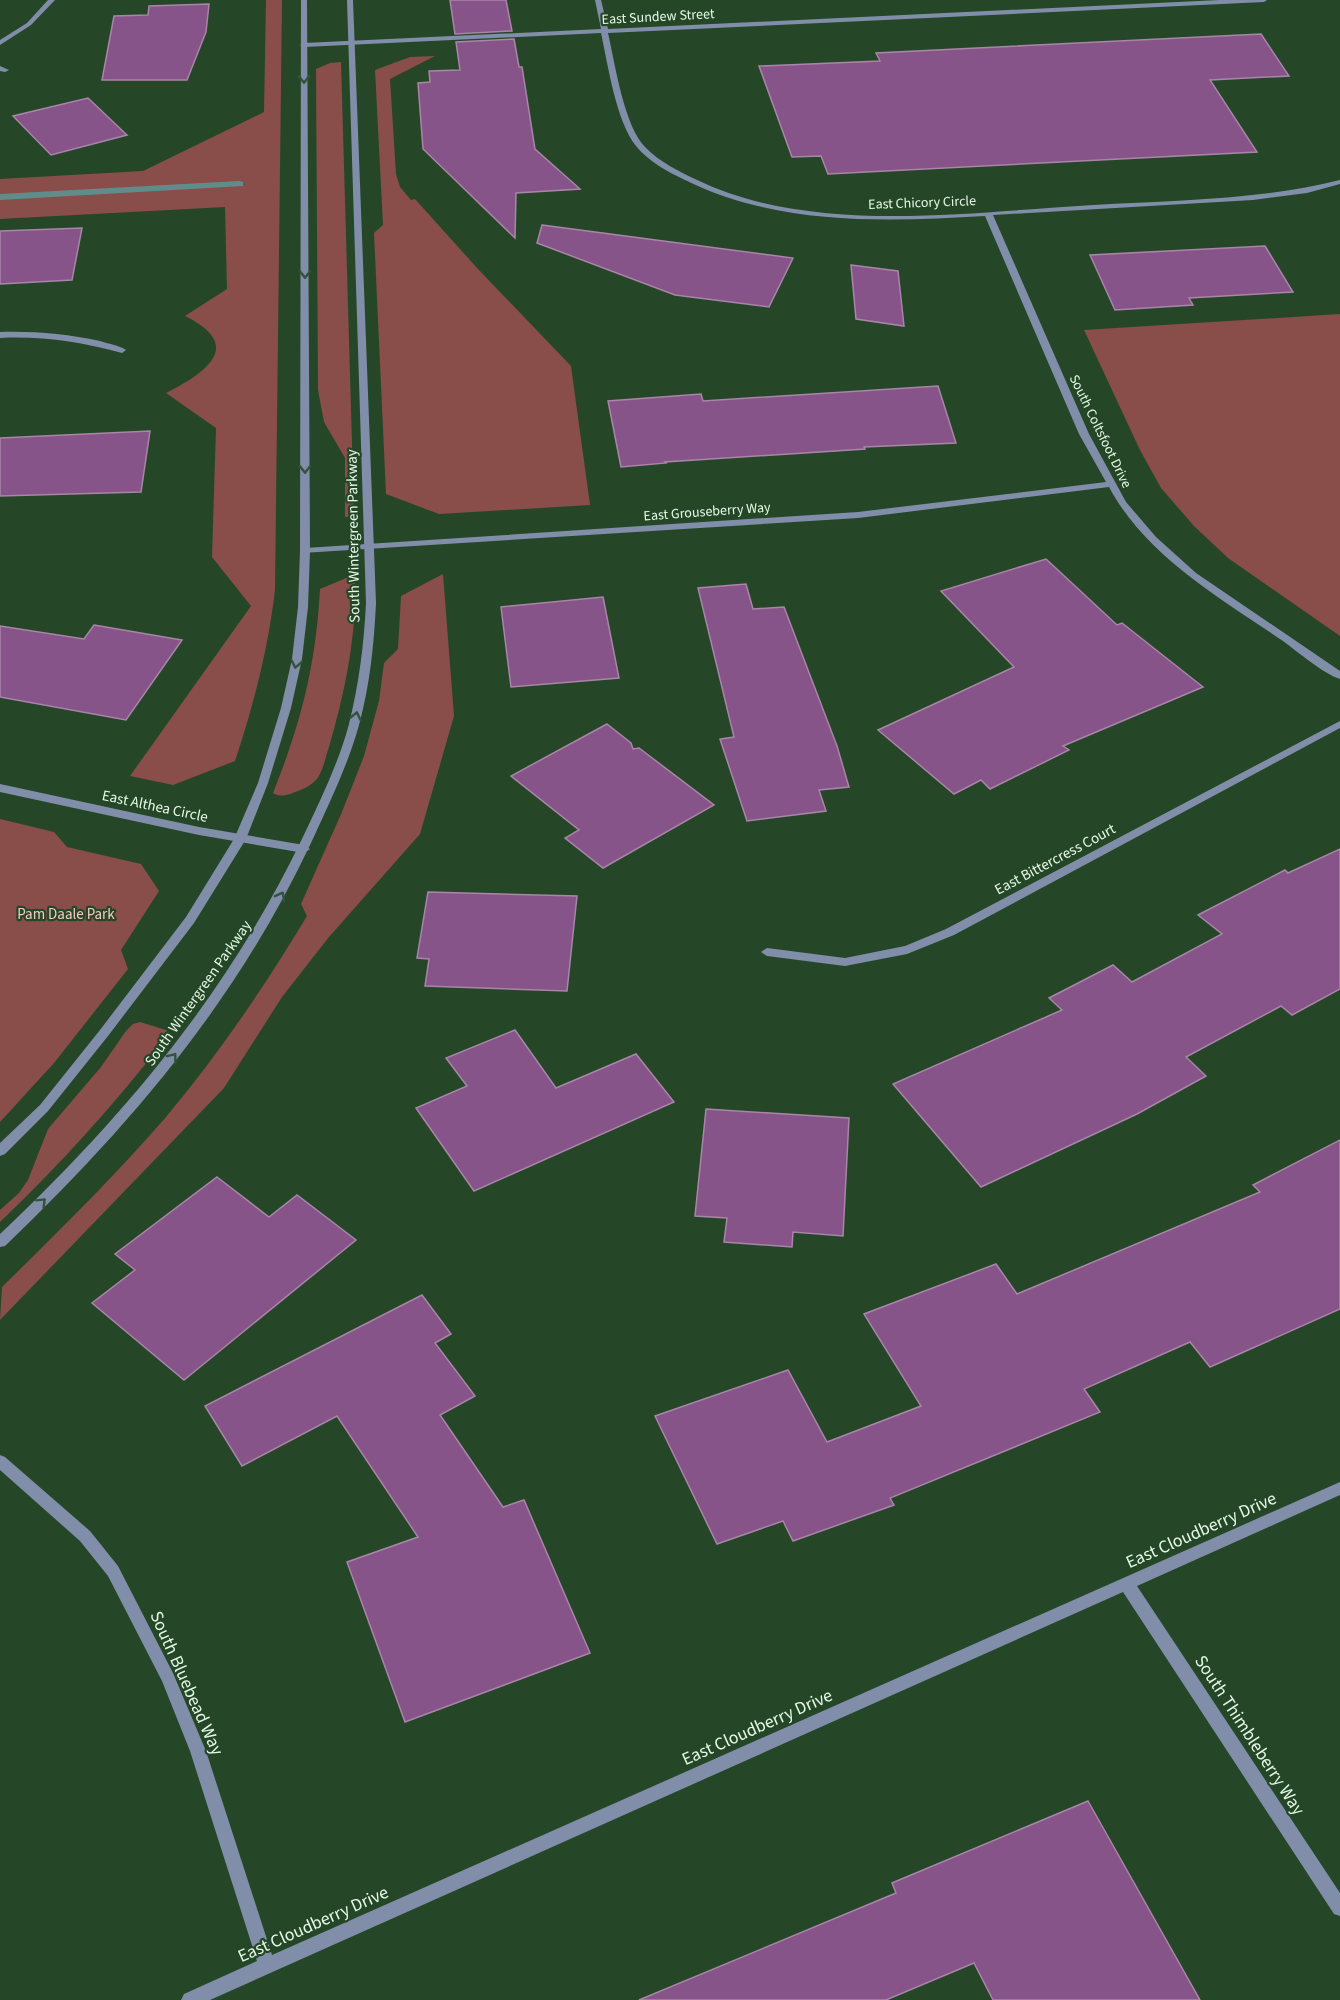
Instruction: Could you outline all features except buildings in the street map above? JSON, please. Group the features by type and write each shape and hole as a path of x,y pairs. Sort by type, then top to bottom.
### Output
{"street":[{"path":"0,42 28,24 52,0"},
{"path":"0,1151 45,1108 190,920 240,839 275,747 293,678 303,608 305,551 304,0"},
{"name":"South Wintergreen Parkway","path":"0,1242 109,1132 188,1037 220,994 272,913 304,849 346,747 360,696 370,628 350,0"},
{"name":"East Chicory Circle","path":"598,0 630,133 638,145 661,164 701,186 772,207 831,216 884,218 1253,198 1307,191 1340,182"},
{"name":"East Sundew Street","path":"304,45 1264,0"},
{"name":"South Coltsfoot Drive","path":"988,213 1084,434 1110,484 1137,523 1193,575 1340,676"},
{"path":"0,335 34,333 79,338 122,350"},
{"name":"East Grouseberry Way","path":"305,551 858,515 1110,484"},
{"name":"East Bittercress Court","path":"767,952 845,962 907,950 960,927 1340,724"},
{"name":"East Althea Circle","path":"0,788 240,839 304,849"},
{"name":"South Bluebead Way","path":"0,1461 85,1536 118,1580 168,1678 198,1751 267,1965"},
{"name":"East Cloudberry Drive","path":"190,2000 1340,1488"},
{"name":"South Thimbleberry Way","path":"1127,1584 1340,1908"}],"green space":[{"path":"266,0 282,0 275,590 260,676 235,761 173,785 130,776 251,606 212,557 216,428 166,393 194,377 213,358 216,348 213,338 203,327 185,316 227,289 225,207 0,219 0,179 143,171 264,112"},
{"path":"435,56 390,79 396,174 400,187 411,200 415,199 571,366 590,505 439,514 386,494 374,233 383,225 375,70 410,57"},
{"path":"341,62 353,517 345,517 345,458 324,422 318,390 316,69 330,63"},
{"path":"1340,314 1340,636 1228,558 1194,526 1161,488 1140,450 1084,330"},
{"path":"443,574 454,716 420,834 329,937 282,997 224,1088 0,1320 2,1287 106,1183 166,1117 240,1020 307,916 301,904 364,756 379,701 384,663 398,649 401,596"},
{"path":"351,576 355,578 355,599 349,663 324,765 318,778 308,786 286,795 273,793 292,742 306,693 315,643 320,589"},
{"name":"Pam Daale Park","path":"0,819 54,832 67,847 141,864 159,891 121,950 128,969 54,1063 0,1122"},
{"path":"140,1022 166,1030 169,1035 88,1132 0,1222 0,1210 19,1193 28,1180 48,1129 101,1067 126,1031 133,1024"}],"waterway":[{"path":"0,197 239,184"}]}
